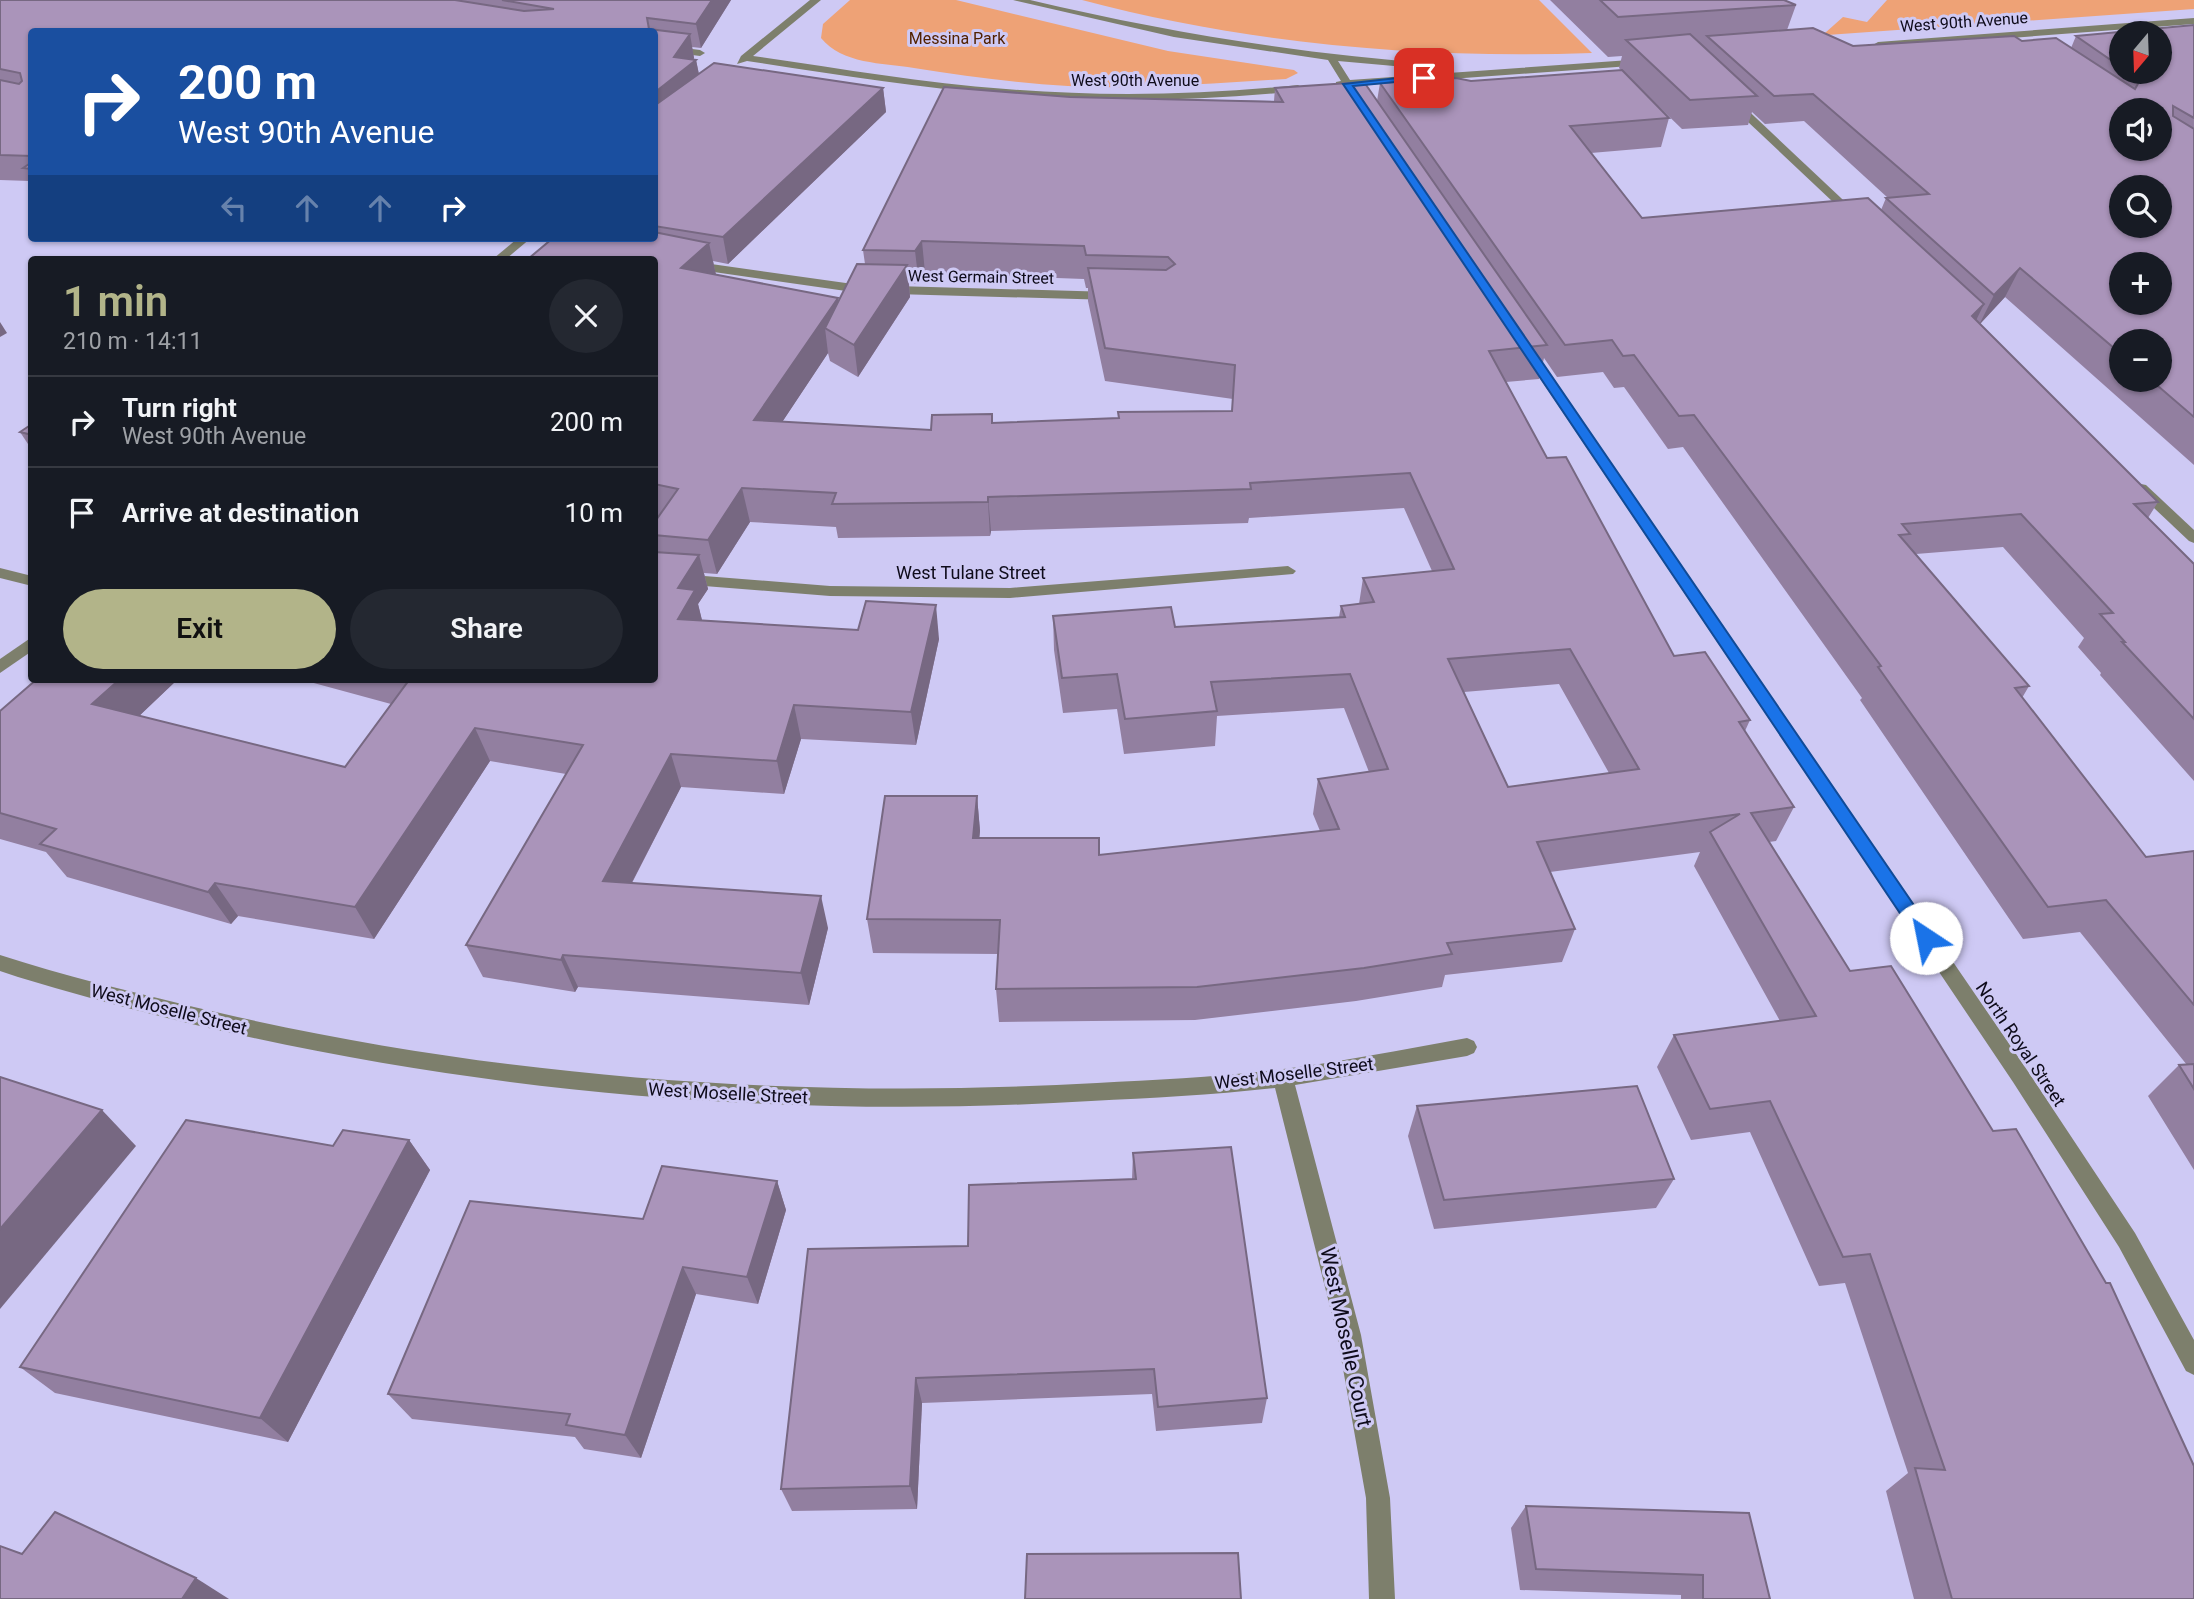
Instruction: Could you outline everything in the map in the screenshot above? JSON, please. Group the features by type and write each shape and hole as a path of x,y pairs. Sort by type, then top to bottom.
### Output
{"street":[{"path":"734,66 816,0"},
{"path":"1018,0 1171,36 1332,59 1453,68 1527,69"},
{"name":"West 90th Avenue","path":"1864,46 2194,21"},
{"path":"2010,34 2021,42"},
{"path":"658,48 700,53"},
{"name":"West 90th Avenue","path":"744,58 947,87 1042,95 1128,98 1308,88"},
{"path":"1332,59 1341,84 1371,118"},
{"path":"1341,84 1649,62"},
{"path":"1729,98 1860,222"},
{"path":"503,256 520,242"},
{"name":"West Germain Street","path":"683,264 860,289 1123,296"},
{"name":"North Royal Street","path":"1519,338 2028,1088 2127,1240 2194,1363"},
{"path":"2133,480 2194,538"},
{"name":"West Tulane Street","path":"658,577 830,591 1010,593 1288,571"},
{"path":"0,573 28,580"},
{"path":"0,667 28,645"},
{"name":"West Moselle Street","path":"0,963 244,1029 323,1046 555,1082 696,1093 899,1101 1067,1095 1283,1078 1467,1047"},
{"name":"West Moselle Court","path":"1283,1078 1349,1335 1378,1498 1382,1599"}],"green space":[{"name":"Messina Park","path":"850,0 956,0 1168,51 1294,70 1298,73 1286,79 1177,86 1095,87 1010,81 863,61 840,53 821,38 823,24"},
{"path":"1082,0 1539,0 1592,53 1464,53 1335,45 1208,28"},
{"path":"1887,0 2194,0 2194,9 1827,35 1825,33 1843,17 1867,22"}],"building":[{"path":"0,0 455,0 524,11 554,9 502,0 712,0 696,24 647,18 649,28 28,28 28,156 0,155 0,80 19,84 22,81 20,73 0,69"},
{"path":"1600,0 1784,0 1796,5 1618,17"},
{"path":"2194,25 2194,118 2173,106 2173,116 2194,129 2194,417 2165,392 2172,392 2172,329 2109,329 2109,344 2020,268 1994,295 1886,198 1929,194 1813,94 1774,96 1707,36 1813,28 1853,46 2014,36 2022,41 2056,38 2109,72 2109,84 2127,84 2135,89 2138,84 2172,84 2172,27"},
{"path":"658,30 690,34 674,57 696,60 658,90"},
{"path":"2109,33 2109,59 2076,36"},
{"path":"1690,34 1757,96 1690,100 1626,40"},
{"path":"714,63 883,88 723,237 658,227 658,103"},
{"path":"1622,70 1669,118 1570,126 1642,218 1868,198 1984,304 1972,316 2158,502 2134,504 2194,564 2194,719 2122,642 2125,642 2100,614 2113,613 2021,514 1902,524 1910,534 1899,535 2029,686 2015,688 2146,857 2194,851 2194,1005 2106,900 2048,907 1878,667 1881,666 1694,415 1679,416 1634,355 1623,356 1612,340 1565,345 1380,83 1456,78 1471,81"},
{"path":"1364,82 1547,345 1489,351 1547,458 1566,457 1674,656 1705,652 1750,720 1739,722 1794,807 1751,813 1850,971 1891,966 1993,1131 2016,1129 2106,1283 2110,1283 2194,1466 2194,1599 1952,1599 1915,1468 1945,1470 1870,1254 1843,1257 1770,1101 1710,1109 1674,1035 1816,1016 1710,832 1740,814 1537,842 1575,929 1447,943 1452,954 1364,968 1197,987 996,989 1000,920 867,919 885,796 977,796 973,838 1099,838 1099,855 1339,829 1318,779 1388,769 1350,674 1211,682 1217,711 1125,719 1117,674 1062,678 1053,616 1171,607 1175,627 1345,617 1341,606 1374,602 1363,578 1454,569 1410,473 1250,483 1251,489 988,497 988,502 832,504 836,493 742,488 708,540 658,535 658,517 678,489 658,485 658,256 532,256 548,242 658,242 658,233 709,243 681,268 838,298 754,420 931,430 932,415 992,414 992,423 1119,418 1118,412 1232,411 1235,365 1105,348 1088,268 1166,270 1175,264 1168,257 1086,255 1084,246 922,241 915,251 863,250 944,87 1070,97 1283,102 1275,88","holes":["1570,649 1639,769 1508,787 1448,659"]},
{"path":"857,264 907,265 854,345 825,328"},
{"path":"658,552 699,555 678,588 695,590 678,619 858,630 866,601 936,605 911,712 794,705 777,761 671,754 603,881 821,896 801,973 563,955 561,960 466,945 583,745 475,728 355,907 215,883 208,892 40,844 56,829 0,813 0,711 32,683 116,683 92,704 345,767 407,683 658,683"},
{"path":"2194,1064 2194,1089 2179,1065"},
{"path":"0,1077 102,1110 0,1229"},
{"path":"1637,1086 1674,1179 1444,1200 1417,1106"},
{"path":"186,1120 333,1146 343,1130 409,1140 260,1418 20,1367"},
{"path":"1231,1147 1267,1398 1158,1407 1154,1369 916,1378 910,1486 781,1489 808,1249 968,1246 969,1185 1136,1179 1133,1153"},
{"path":"662,1166 777,1181 747,1277 683,1267 625,1435 566,1425 570,1414 388,1394 470,1201 643,1219"},
{"path":"1526,1506 1749,1513 1770,1599 1703,1599 1703,1575 1536,1569"},
{"path":"55,1512 196,1578 182,1599 0,1599 0,1546 22,1554"},
{"path":"1238,1553 1241,1599 1025,1599 1027,1554"}],"route":[{"path":"1424,78 1347,84 1926,938"}]}
